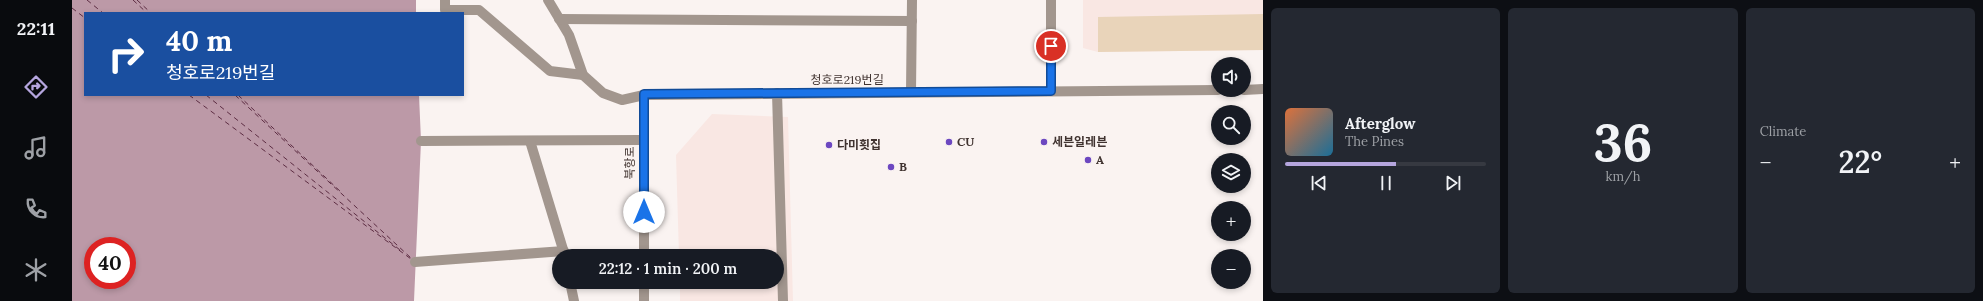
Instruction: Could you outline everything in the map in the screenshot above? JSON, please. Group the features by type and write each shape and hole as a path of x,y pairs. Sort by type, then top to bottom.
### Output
{"street":[{"path":"445,0 445,10 479,10 550,71 583,75 569,35 548,0"},
{"path":"911,92 912,0"},
{"path":"1051,91 1052,0"},
{"path":"559,19 912,21"},
{"name":"청호로219번길","path":"583,75 603,93 622,100 644,94 1211,90"},
{"path":"1251,90 1263,90"},
{"path":"778,93 783,301"},
{"name":"북항로","path":"644,94 644,249"},
{"path":"421,141 643,140"},
{"path":"530,141 562,249"},
{"path":"415,262 552,255"},
{"path":"571,289 574,301"},
{"path":"644,289 644,301"}],"shaded area":[{"path":"72,0 416,0 416,12 84,12 84,96 419,96 421,141 414,301 72,301"},
{"path":"1083,0 1263,0 1263,50 1098,52 1083,48"},
{"path":"1263,14 1263,50 1098,52 1098,17"},
{"path":"712,114 788,117 793,301 680,301 680,289 784,289 784,249 679,249 676,155"}],"ferry route":[{"path":"87,0 102,12"},
{"path":"133,0 146,12"},
{"path":"137,0 150,12"},
{"path":"72,8 84,17"},
{"path":"190,96 411,259"},
{"path":"207,96 400,250"},
{"path":"236,96 411,258"},
{"path":"239,96 342,193"}],"place":[{"name":"CU","path":"949,142"},
{"name":"세븐일레븐","path":"1044,142"},
{"name":"다미횟집","path":"829,145"},
{"name":"A","path":"1088,160"},
{"name":"B","path":"891,167"}],"route":[{"path":"644,212 644,94 1051,91 1051,46"}]}
